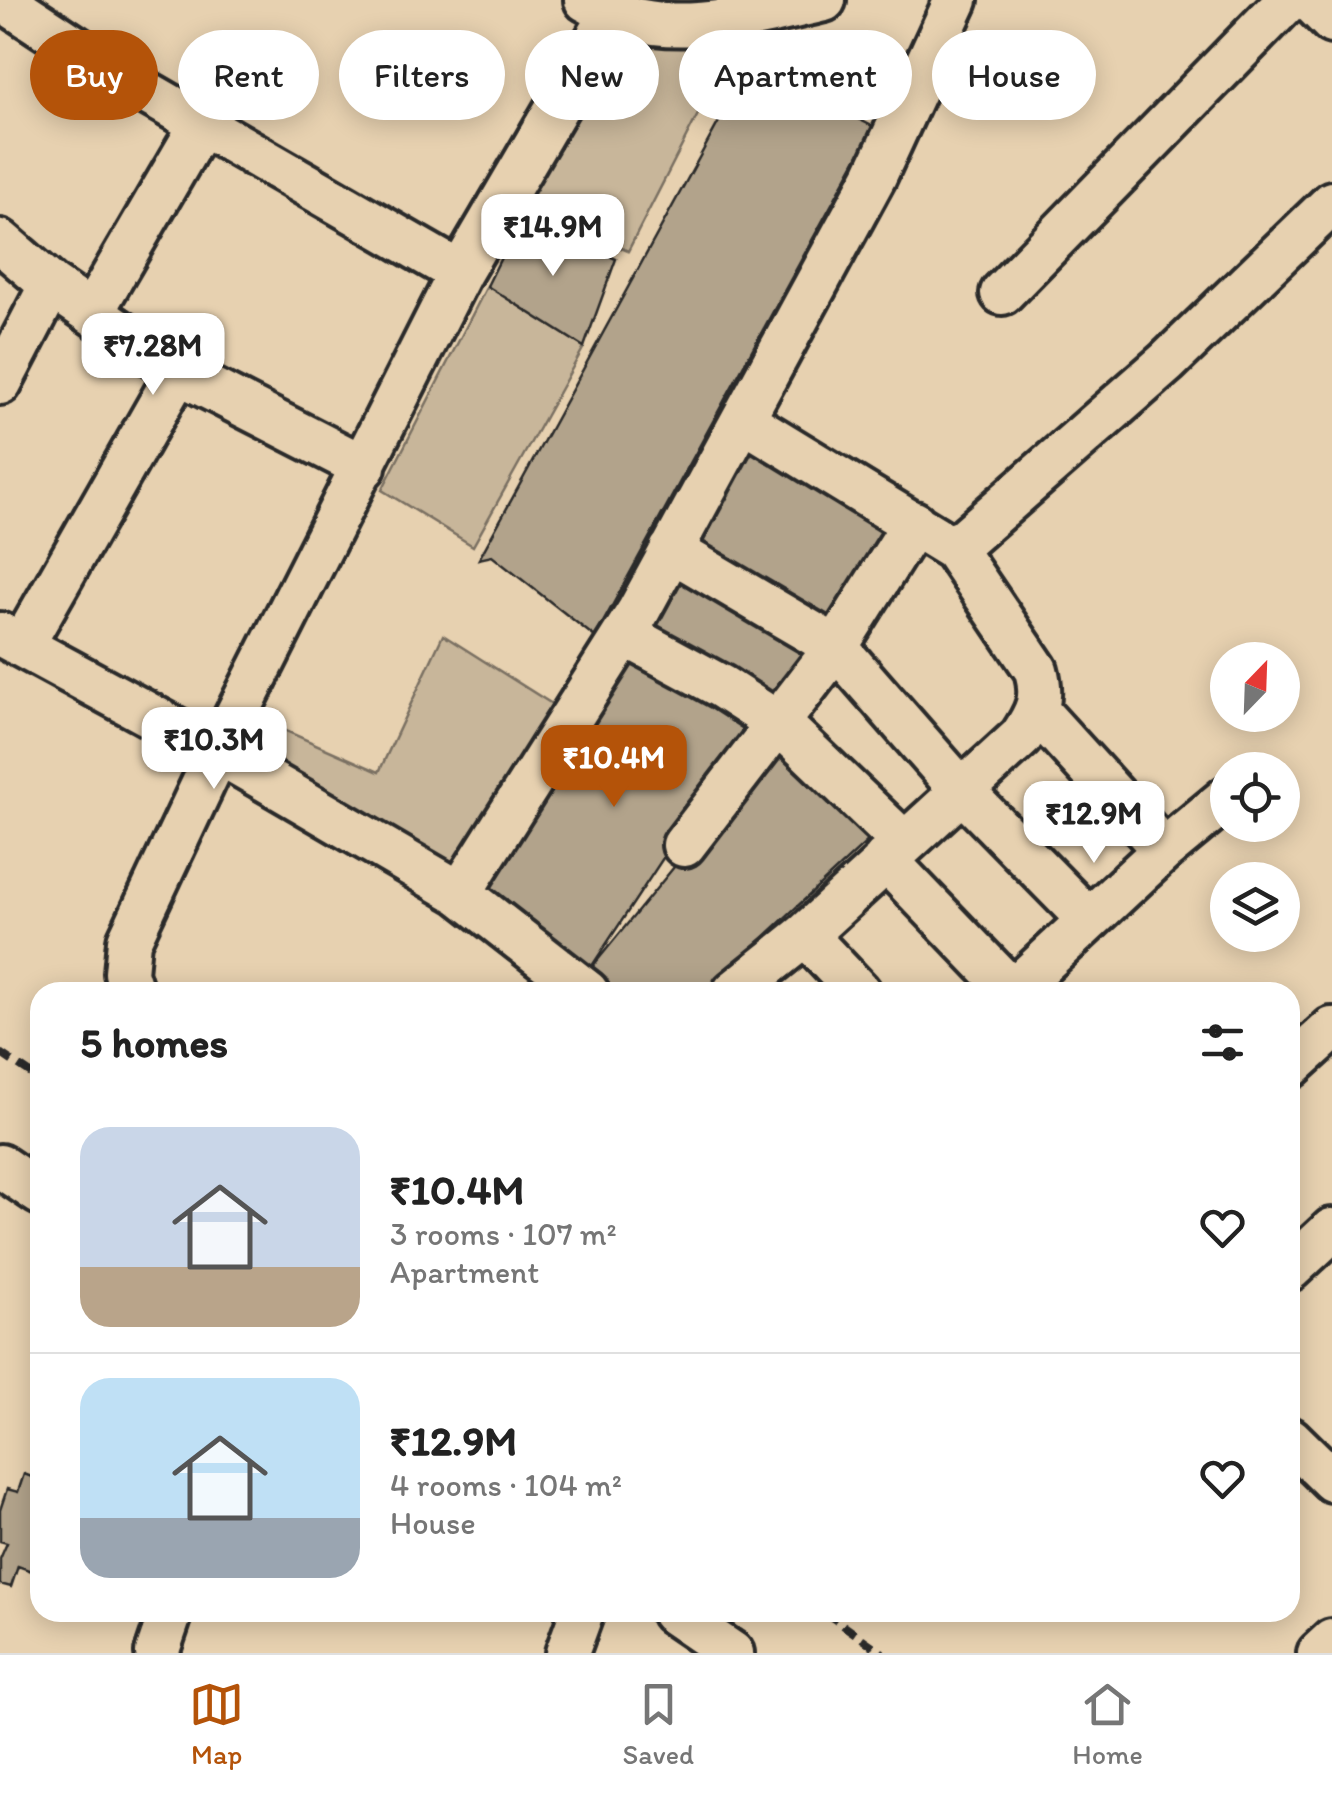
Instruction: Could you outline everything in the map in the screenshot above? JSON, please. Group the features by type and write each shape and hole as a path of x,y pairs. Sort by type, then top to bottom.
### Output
{"street":[{"path":"3,0 125,80 460,274"},
{"path":"129,982 129,941 218,752 598,8 662,26 720,23 819,0"},
{"path":"460,894 624,634 672,550 875,176 956,0"},
{"path":"1002,294 1288,0"},
{"path":"1310,0 1332,22"},
{"path":"92,312 202,123"},
{"path":"954,549 1167,362 1332,202"},
{"path":"0,241 52,285 178,372 364,467"},
{"path":"0,384 52,285"},
{"path":"178,372 11,640 218,752 460,894 574,982"},
{"path":"742,420 954,549 1036,670 1042,690 1038,712 1021,737 804,935 746,982"},
{"path":"684,845 836,648 914,523"},
{"path":"672,550 836,648 962,791 1089,920"},
{"path":"624,634 722,687 777,723 894,851 1004,982"},
{"path":"1038,712 1164,850"},
{"path":"1023,982 1210,812"},
{"path":"804,935 849,982"},
{"path":"1300,1059 1332,1029"},
{"path":"0,1166 30,1186"},
{"path":"1300,1260 1332,1230"},
{"path":"1300,1449 1332,1480"},
{"path":"157,1653 168,1622"},
{"path":"567,1653 578,1622"},
{"path":"687,1622 732,1653"},
{"path":"1319,1653 1332,1641"}],"shaded area":[{"path":"659,35 679,36 679,120 695,120 628,251 520,201 569,120 659,120"},
{"path":"487,286 584,347 473,546 382,490"},
{"path":"443,635 555,706 458,869 255,755 275,726 379,772"}],"building":[{"path":"720,120 860,120 874,127 595,637 492,556 479,559"},
{"path":"521,217 616,259 584,347 487,286"},
{"path":"751,442 890,525 834,626 695,542"},
{"path":"681,574 810,652 778,705 648,626"},
{"path":"634,655 750,726 588,972 481,887"},
{"path":"778,749 871,838 716,982 602,982 588,972"},
{"path":"24,1474 30,1476 30,1570 18,1566 11,1587 0,1584 0,1559 7,1543 0,1541 0,1510 7,1489 18,1492"}],"railway":[{"path":"0,1053 30,1073"},
{"path":"838,1622 883,1653"}]}
